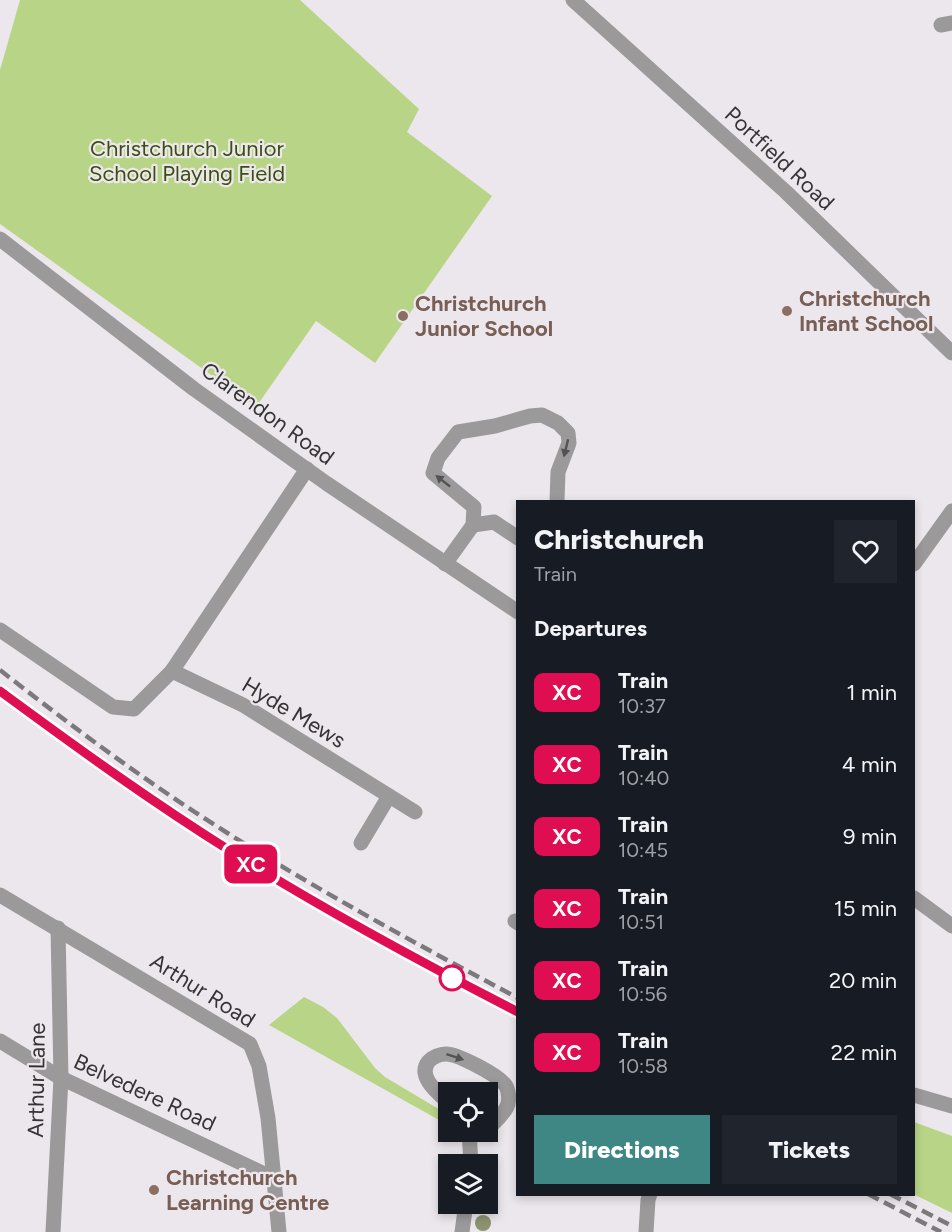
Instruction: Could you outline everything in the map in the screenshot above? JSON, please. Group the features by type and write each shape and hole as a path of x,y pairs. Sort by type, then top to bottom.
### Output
{"street":[{"name":"Portfield Road","path":"573,0 786,192 952,353"},
{"name":"Clarendon Road","path":"0,239 194,388 307,469 516,611"},
{"path":"445,564 473,525 474,507 433,473 438,459 459,432 495,426 530,416 542,415 558,423 567,433 569,443 558,472 557,500"},
{"path":"0,630 113,707 134,709 172,670 307,469"},
{"path":"915,563 952,511"},
{"path":"473,525 494,522 516,537"},
{"name":"Hyde Mews","path":"172,670 243,705 415,812"},
{"path":"362,843 389,796"},
{"name":"Arthur Road","path":"0,895 250,1044 259,1066 264,1097 279,1232"},
{"path":"915,899 952,926"},
{"name":"Arthur Lane","path":"53,1232 61,1078 58,928"},
{"name":"Belvedere Road","path":"0,1041 61,1078 273,1178"},
{"path":"438,1093 426,1077 425,1069 428,1062 434,1057 446,1054 458,1057 501,1080 507,1087 509,1097 507,1107 498,1117"},
{"path":"915,1095 952,1106"},
{"path":"646,1232 649,1196"},
{"path":"462,1232 464,1214"}],"green space":[{"name":"Christchurch Junior School Playing Field","path":"20,0 300,0 419,109 407,132 492,196 375,363 316,321 256,407 0,224 0,70"},
{"path":"304,997 323,1007 337,1018 375,1068 385,1077 438,1109 438,1119 269,1025"},
{"path":"915,1122 952,1136 952,1213 915,1195"}],"railway":[{"path":"0,670 112,755 229,834 372,919 516,997"},
{"path":"0,691 114,774 232,852 373,935 516,1012"},
{"path":"872,1196 941,1232"},
{"path":"894,1196 952,1226"}],"train":[{"name":"XC","path":"0,691 91,758 231,852 345,920 516,1011"}],"place":[{"name":"Christchurch Infant School","path":"787,311"},
{"name":"Christchurch Junior School","path":"403,316"},
{"name":"Christchurch Learning Centre","path":"154,1190"}]}
